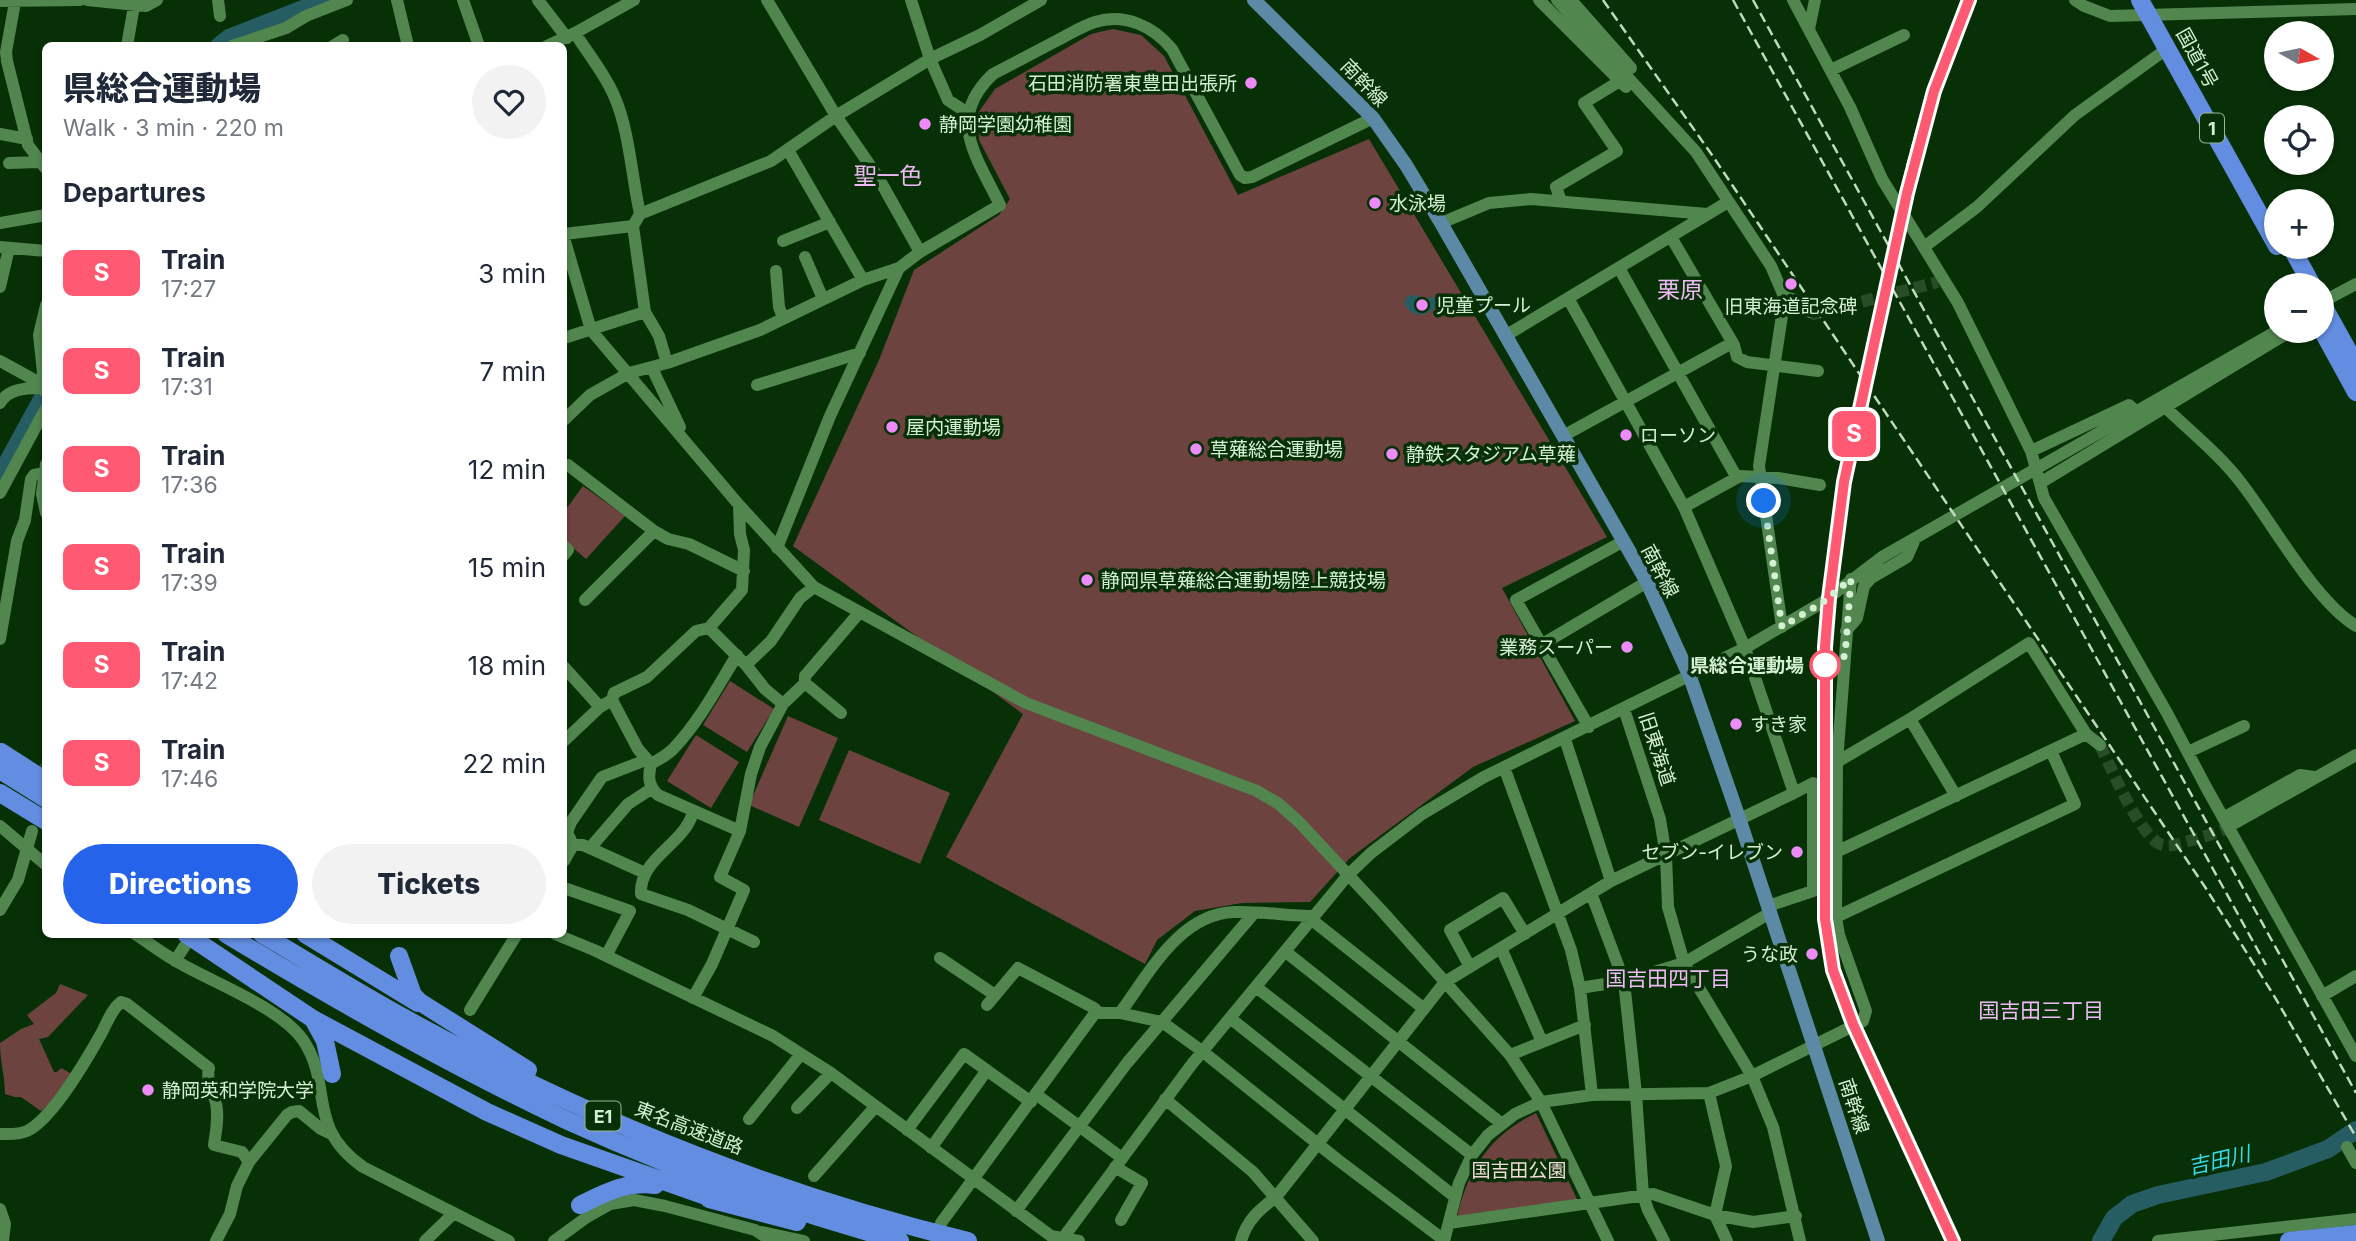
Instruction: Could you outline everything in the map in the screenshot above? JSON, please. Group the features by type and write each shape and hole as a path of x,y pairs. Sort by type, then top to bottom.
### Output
{"highway":[{"name":"国道1号","path":"2152,9 2168,48 2264,223"},
{"name":"国道1号","path":"2152,9 2264,199"},
{"path":"2334,325 2356,365"},
{"path":"2329,343 2356,392"},
{"path":"1,752 42,773"},
{"path":"1,752 42,778"},
{"path":"0,770 42,796"},
{"path":"5,796 41,828"},
{"name":"東名高速道路","path":"233,938 400,1036 566,1120 713,1181 790,1209 900,1241"},
{"name":"東名高速道路","path":"269,938 408,1020 573,1103 652,1137 798,1191 888,1220 968,1241"},
{"path":"311,938 559,1087 652,1137"},
{"path":"186,939 313,1019 487,1112 628,1170 720,1202"},
{"path":"399,956 413,995 442,1018"},
{"path":"313,1019 325,1041 332,1074"},
{"path":"580,1205 610,1190 637,1183 660,1185 864,1241"},
{"path":"2289,1241 2356,1234"}],"main road":[{"name":"南幹線","path":"1254,0 1373,118 1406,165 1647,582 1690,677 1878,1241"}],"street":[{"path":"0,2 80,0"},
{"path":"87,0 134,6 146,6 158,0"},
{"path":"218,0 220,16"},
{"path":"244,42 286,28 306,16 347,0"},
{"path":"397,0 407,42"},
{"path":"463,0 478,42"},
{"path":"538,0 571,35 615,97 628,147 640,214"},
{"path":"556,42 634,0"},
{"path":"767,0 836,116 878,177 920,252"},
{"path":"911,0 930,59 948,100 969,114"},
{"path":"667,363 659,336 645,312 633,226 640,214 771,161 836,116 930,59 980,35 1041,0"},
{"path":"1539,0 1620,82 1663,114"},
{"path":"1556,0 1696,152 1771,266 1783,297 1760,476 1782,627"},
{"path":"1571,0 1641,80 1663,114"},
{"path":"1793,0 1832,70 1882,179 1958,303 2031,451 2044,498 2229,820 2356,1056"},
{"path":"1809,29 1815,0"},
{"path":"2075,0 2110,16 2152,9 2302,5 2356,9"},
{"path":"15,2 6,52 27,139 42,166"},
{"path":"128,42 134,6"},
{"path":"567,417 590,395 629,373 652,368 760,330 863,280 899,268 920,252 1000,205 970,139 967,126 973,99 982,84 993,74 1094,22 1113,19 1132,21 1148,27 1163,38 1172,49 1240,175 1245,178 1373,118"},
{"path":"1832,70 1904,36"},
{"path":"1924,247 1977,207 2074,115 2168,48"},
{"path":"1560,201 1556,187 1617,151 1584,103 1620,82"},
{"path":"0,134 27,139"},
{"path":"789,150 863,280"},
{"path":"9,163 42,166"},
{"path":"1441,223 1489,203 1531,199 1707,214"},
{"path":"1505,336 1728,202"},
{"path":"0,223 42,216"},
{"path":"783,241 831,222"},
{"path":"567,236 633,226"},
{"path":"1671,237 1742,361 1818,371"},
{"path":"567,246 591,330 777,548 814,587 1026,703 1257,791 1279,804 1299,822 1510,1055 1541,1102 1608,1241"},
{"path":"0,287 5,248 42,251"},
{"path":"805,257 823,299"},
{"path":"777,548 830,416 899,268"},
{"path":"1619,268 1737,478"},
{"path":"776,271 779,307 783,318"},
{"path":"1938,282 1966,333 1972,331"},
{"path":"2334,296 2356,284"},
{"path":"1783,297 1803,303 1811,312"},
{"path":"1568,298 1684,507 1745,648 1794,793"},
{"path":"567,337 645,312"},
{"path":"42,322 39,335 42,363"},
{"name":"旧東海道","path":"1800,1241 1773,1127 1752,1076 1684,963 1668,907 1660,819 1624,709 1782,627 1823,602 1882,557 2264,338"},
{"path":"1563,436 1732,343"},
{"path":"2040,483 2272,343"},
{"path":"757,384 860,353"},
{"path":"0,360 32,378 42,388"},
{"path":"652,368 682,436"},
{"path":"0,403 7,393 42,389"},
{"path":"2031,451 2129,405 2146,420"},
{"path":"2166,408 2241,482 2323,596 2344,618 2356,626"},
{"path":"0,493 42,415"},
{"path":"567,465 654,531 668,539 689,544 744,571"},
{"path":"0,639 31,479 42,470"},
{"path":"1684,507 1737,478 1760,476 1820,485"},
{"path":"567,738 600,707 612,700 614,693 647,677 696,631 709,628 743,590 744,550 740,534 740,505"},
{"path":"585,600 654,531"},
{"path":"1846,631 1857,618 1864,586 1871,578 1907,557 1915,539"},
{"path":"1589,727 1516,600 1622,542"},
{"path":"941,1223 1095,1013 1121,1013 1162,1022 1444,1241 1459,1183 1472,1154 1488,1135 1515,1114 1541,1102 1592,1095 1709,1093 1752,1076 1863,1021 1866,1012 1839,935 1836,917 1837,762 1851,579"},
{"path":"1541,645 1647,582"},
{"path":"645,873 568,840 571,822 602,777 648,762 674,749 742,660 771,640 800,598 814,587"},
{"path":"693,998 712,964 744,890 720,877 740,831 751,774 760,747 783,704 805,683 805,676 859,613"},
{"path":"709,628 742,660 765,689 783,704"},
{"path":"1837,762 2029,643 2086,734 2099,745"},
{"path":"567,670 600,707"},
{"path":"805,683 841,713"},
{"path":"612,700 648,762 651,789 694,812 740,831"},
{"path":"1063,1238 1202,1051 1348,875 1371,853 1422,814 1504,767 1624,709"},
{"path":"1910,719 1956,796"},
{"path":"2188,752 2244,726"},
{"path":"1836,852 2086,734"},
{"path":"1565,739 1611,881"},
{"path":"1836,917 2076,804 2051,751"},
{"path":"2229,820 2300,775 2314,777 2356,755"},
{"path":"1504,767 1571,950 1580,988 1592,1095"},
{"path":"1241,1241 1245,1228 1255,1214 1276,1197 1445,982 1611,881 1740,821 1813,783 1813,891 1769,909 1684,963 1624,981 1580,988"},
{"path":"590,848 628,804 651,789"},
{"path":"694,812 688,827 645,873 641,891 645,896 677,905 754,942"},
{"path":"0,826 42,862"},
{"path":"0,910 18,880 28,850 41,828"},
{"path":"567,889 631,911 606,956"},
{"path":"1591,893 1624,981 1643,1195 1664,1241"},
{"path":"1470,967 1450,930 1460,923 1503,898 1525,934"},
{"path":"1121,1013 1184,932 1220,913 1314,918 1423,1008"},
{"path":"1016,1211 1127,1063 1254,913"},
{"path":"141,938 175,961 275,1015 295,1030 309,1051 322,1109 331,1134 343,1152 363,1167 509,1241"},
{"path":"470,1010 515,938"},
{"path":"564,938 762,1030 831,1073 1051,1236 1079,1241"},
{"path":"175,961 186,939"},
{"path":"1501,948 1542,1042"},
{"path":"1286,951 1502,1124"},
{"path":"940,958 991,1000 1018,968 1100,1013"},
{"path":"2322,996 2356,976"},
{"path":"1256,987 1472,1154"},
{"path":"0,1134 28,1131 46,1114 89,1056 110,1019 113,1008 121,1002 209,1068 207,1076 218,1121 214,1145 242,1152 248,1162"},
{"path":"1230,1018 1455,1197"},
{"path":"1510,1055 1585,1025"},
{"path":"749,1119 802,1054"},
{"path":"907,1130 964,1054 1080,1126 1142,1183 1121,1220"},
{"path":"931,1148 987,1070"},
{"path":"797,1108 831,1073"},
{"path":"1709,1093 1726,1166 1715,1215 1727,1241"},
{"path":"1165,1099 1253,1172 1314,1241"},
{"path":"814,1176 875,1107"},
{"path":"216,1241 230,1214 237,1186 248,1162 292,1112 299,1111 331,1134"},
{"path":"2347,1147 2356,1163"},
{"path":"1448,1223 1653,1194 1715,1215 1754,1222 1796,1216"},
{"path":"554,1241 610,1204 634,1200 665,1206 764,1237 804,1241"},
{"path":"0,1209 5,1224 3,1241"},
{"path":"425,1241 454,1213"},
{"path":"2158,1241 2349,1220 2350,1241"}],"green space":[{"name":"草薙総合運動場","path":"1113,29 1141,35 1164,56 1238,195 1369,139 1607,537 1502,588 1575,721 1473,767 1350,858 1310,902 1242,903 1195,911 1157,940 1145,964 946,857 1023,714 793,546 879,360 914,270 999,215 1010,199 979,140 978,113 995,89 1091,34"},
{"path":"583,486 625,516 586,559 567,543 567,508"},
{"path":"730,681 774,709 747,752 703,725"},
{"path":"788,716 838,738 799,827 749,805"},
{"path":"696,735 739,762 711,808 667,781"},
{"path":"849,750 950,793 920,864 819,820"},
{"path":"60,984 88,995 48,1037 39,1039 54,1072 61,1068 72,1074 41,1111 21,1097 5,1094 0,1043 34,1024 27,1015 56,993"},
{"name":"国吉田公園","path":"1536,1113 1577,1199 1457,1218 1468,1184 1483,1155 1506,1132"}],"water":[{"name":"児童プール","path":"1408,296 1436,297 1439,303 1426,314 1416,314 1404,303"}],"waterway":[{"path":"224,42 326,0"},
{"path":"0,476 42,399"},
{"name":"吉田川","path":"2101,1241 2114,1218 2132,1204 2158,1195 2266,1172 2328,1149 2356,1130"}],"tunnel":[{"path":"1810,312 1814,314 1938,282"},
{"path":"2100,745 2136,817 2146,831 2163,845 2175,845 2216,833 2235,823"},
{"path":"41,786 42,782"}],"railway":[{"path":"1603,0 1712,155 2205,887 2273,994 2356,1137"},
{"path":"1733,0 2266,965"},
{"path":"1753,0 2356,1093"},
{"path":"1949,1241 1848,1026 1824,953 1820,918 1819,724 1823,602 1842,463 1907,167 1928,89 1963,0"}],"train":[{"name":"S","path":"1953,1241 1853,1024 1833,970 1825,919 1825,647 1844,482 1917,148 1934,91 1969,0"}],"place":[{"name":"石田消防署東豊田出張所","path":"1251,83"},
{"name":"静岡学園幼稚園","path":"925,124"},
{"name":"水泳場","path":"1375,203"},
{"name":"旧東海道記念碑","path":"1791,284"},
{"name":"児童プール","path":"1422,305"},
{"name":"屋内運動場","path":"892,427"},
{"name":"ローソン","path":"1626,435"},
{"name":"草薙総合運動場","path":"1196,449"},
{"name":"静鉄スタジアム草薙","path":"1392,454"},
{"name":"静岡県草薙総合運動場陸上競技場","path":"1087,580"},
{"name":"業務スーパー","path":"1627,647"},
{"name":"県総合運動場","path":"1825,665"},
{"name":"すき家","path":"1736,724"},
{"name":"セブン-イレブン","path":"1797,852"},
{"name":"うな政","path":"1812,954"},
{"name":"静岡英和学院大学","path":"148,1090"}],"district":[{"name":"聖一色","path":"888,176"},
{"name":"栗原","path":"1680,290"},
{"name":"国吉田四丁目","path":"1668,978"},
{"name":"国吉田三丁目","path":"2041,1010"}],"route":[{"path":"1764,501 1782,627 1823,602 1851,579 1845,656 1825,665"}]}
